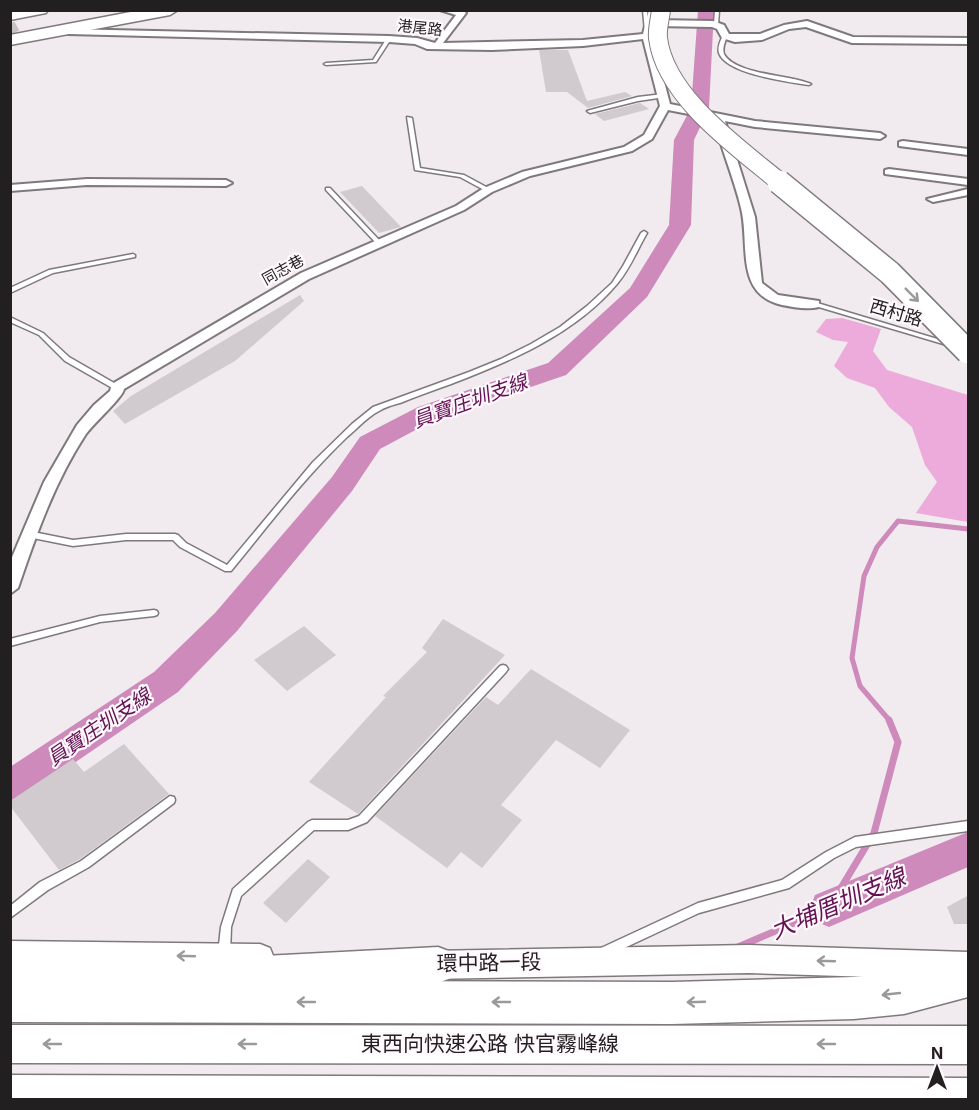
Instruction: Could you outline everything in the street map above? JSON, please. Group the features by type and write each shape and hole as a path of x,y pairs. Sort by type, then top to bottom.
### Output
{"highway":[{"path":"13,38 129,10"},
{"path":"13,38 170,10"},
{"path":"10,15 47,12"},
{"path":"10,22 47,12"},
{"path":"681,17 676,36 680,54 693,81 715,108 740,133 960,315"},
{"path":"653,23 662,54 679,87 695,107 725,137 890,273 969,351"},
{"path":"10,979 132,981 438,965"},
{"path":"10,1001 672,1003 854,998 904,993 969,977"},
{"name":"東西向快速公路 快官霧峰線","path":"10,1044 969,1045"},
{"path":"10,1095 969,1098"}],"street":[{"path":"439,42 462,13 444,10"},
{"path":"654,10 653,23 664,101 754,124 880,136"},
{"path":"417,41 486,43 653,23 681,17 721,27 725,36 735,39 762,37 787,27 807,24 852,40 969,41"},
{"name":"港尾路","path":"13,38 82,30 389,39 417,41 428,46 492,47 583,43 653,23"},
{"name":"同志巷","path":"10,588 28,534 64,459 101,403 117,393 117,387 193,340 305,276 378,242 460,208 488,190 526,174 628,149 648,137 664,101"},
{"path":"719,116 725,144 736,168 746,200 752,232 754,280 767,294 785,303 814,304"},
{"path":"903,144 969,152"},
{"path":"890,172 969,182"},
{"path":"10,188 87,182 226,183"},
{"path":"933,199 969,192"},
{"name":"環中路一段","path":"10,955 349,957 438,965 589,960 749,959 969,966"}],"lane":[{"path":"645,10 653,23"},
{"path":"714,25 717,10"},
{"path":"725,36 720,49 722,57 734,66 809,84"},
{"path":"326,64 374,61 389,39"},
{"path":"590,111 638,99 664,101"},
{"path":"409,118 417,169 462,176 488,190"},
{"path":"328,189 378,242"},
{"path":"28,534 74,543 126,537 174,537 228,569 319,460 364,418 376,409 516,356 582,317 616,282 644,233"},
{"path":"10,291 51,271 133,256"},
{"name":"西村路","path":"814,304 969,351"},
{"path":"10,319 40,334 67,358 117,387"},
{"path":"10,643 100,620 154,613"},
{"path":"224,958 226,927 237,893 312,825 348,825 363,819 503,669"},
{"path":"10,913 44,886 85,864 170,800"},
{"path":"589,960 698,908 785,884 855,842 878,841 969,826"}],"shaded area":[{"path":"842,318 881,329 873,351 887,370 968,395 968,522 916,513 937,482 925,465 912,427 889,407 875,388 847,378 834,366 848,342 833,340 816,332 826,319"}],"building":[{"path":"539,50 568,50 587,101 625,92 632,96 588,108 567,92 546,92"},
{"path":"640,103 649,109 604,121 595,114"},
{"path":"362,186 401,227 379,233 340,192"},
{"path":"300,295 304,301 235,361 125,424 113,411 131,396"},
{"path":"443,619 505,655 358,814 309,782 386,697 383,696 427,652 422,648"},
{"path":"304,626 336,655 287,691 254,660"},
{"path":"531,669 630,730 600,768 556,740 501,805 522,820 482,868 461,852 447,868 375,816 486,697 498,705"},
{"path":"124,744 169,794 80,859 59,870 10,806 10,801 73,759 84,772"},
{"path":"308,859 330,877 286,923 263,903"},
{"path":"969,895 969,924 954,924 947,907"}],"waterway":[{"name":"員寶庄圳支線","path":"10,787 166,682 226,622 342,484 370,443 427,413 557,369 639,292 680,225 684,140 700,108 706,10"},
{"path":"890,721 860,686 852,658 864,576 877,547 898,521 968,529"},
{"path":"738,947 829,908 874,833 898,742 889,720"},
{"name":"大埔厝圳支線","path":"829,908 968,849"}],"tunnel":[{"path":"10,24 19,40"}]}
